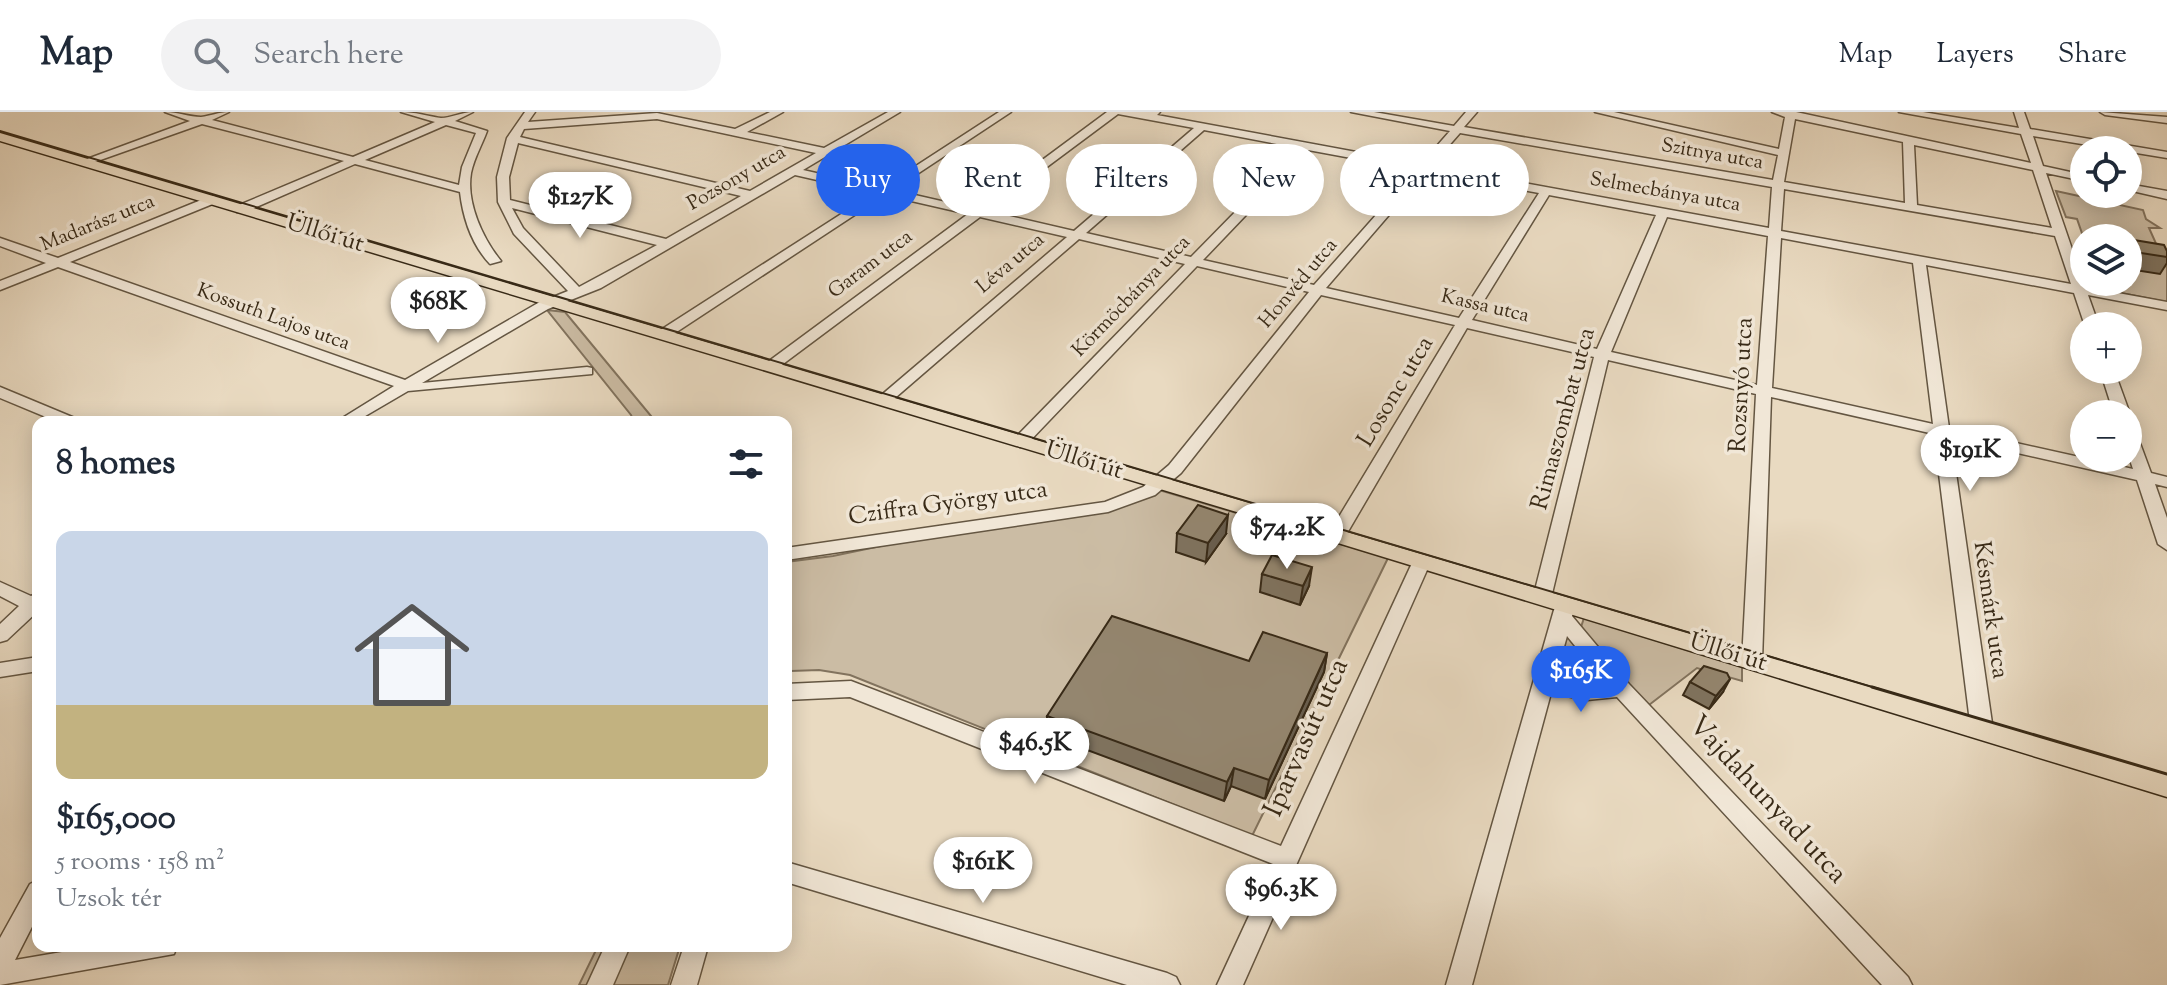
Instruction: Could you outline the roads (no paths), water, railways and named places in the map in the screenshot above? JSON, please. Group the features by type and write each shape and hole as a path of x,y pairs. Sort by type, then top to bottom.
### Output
{"main road":[{"name":"Üllői út","path":"0,137 1337,535 1557,606 1752,661 2167,786"}],"street":[{"path":"170,112 466,190"},
{"path":"85,162 224,112"},
{"path":"406,112 482,131 465,177 466,190 478,237 487,256 495,261"},
{"path":"241,209 468,112"},
{"path":"530,112 512,138 503,188 504,202 516,227 562,280 577,292"},
{"path":"736,133 778,112"},
{"name":"Pozsony utca","path":"840,144 895,112"},
{"path":"920,167 1006,112"},
{"name":"Garam utca","path":"1050,158 1114,112"},
{"name":"Selmecbánya utca","path":"1122,112 1152,114 1202,127 1295,144"},
{"name":"Honvéd utca","path":"1444,144 1472,112"},
{"path":"1600,112 1784,153"},
{"path":"1777,112 2070,175"},
{"path":"1904,112 2167,155"},
{"path":"2019,112 2070,262"},
{"path":"2105,112 2167,120"},
{"name":"Szitnya utca","path":"1363,113 2061,233"},
{"path":"519,126 661,114 816,150"},
{"name":"Rozsnyó utca","path":"1752,661 1764,391 1778,184 1791,114"},
{"name":"Léva utca","path":"883,401 1202,127"},
{"path":"512,138 752,195"},
{"path":"1908,141 1911,208"},
{"name":"Pozsony utca","path":"354,416 556,301 596,285 816,158"},
{"name":"Kassa utca","path":"793,171 816,176"},
{"name":"Selmecbánya utca","path":"1529,188 2070,288"},
{"path":"2142,190 2167,195"},
{"name":"Losonc utca","path":"1337,535 1546,191"},
{"name":"Madarász utca","path":"0,286 211,200"},
{"path":"504,202 665,243"},
{"name":"Rimaszombat utca","path":"1459,985 1541,684 1602,355 1663,213"},
{"path":"664,334 844,216"},
{"name":"Garam utca","path":"770,367 969,216"},
{"name":"Kassa utca","path":"998,216 2167,482"},
{"name":"Körmöcbánya utca","path":"1020,442 1238,216"},
{"name":"Honvéd utca","path":"1160,484 1381,216"},
{"name":"Kossuth Lajos utca","path":"0,242 414,388 587,371"},
{"name":"Késmárk utca","path":"1919,260 1982,730"},
{"name":"Selmecbánya utca","path":"2112,296 2167,306"},
{"path":"0,392 57,416"},
{"path":"2142,471 2167,544"},
{"name":"Cziffra György utca","path":"792,553 1108,507 1129,501 1160,484"},
{"name":"Iparvasút utca","path":"1230,985 1422,561"},
{"path":"0,588 32,601"},
{"path":"0,635 32,605"},
{"name":"Vajdahunyad utca","path":"1557,606 1622,689 1899,985"},
{"path":"0,670 32,665"},
{"path":"1541,684 1587,692 1622,689"},
{"path":"792,692 851,689 1287,859"},
{"path":"792,874 1167,985"},
{"path":"0,963 32,902"},
{"path":"0,974 130,952"},
{"path":"600,985 615,952"},
{"path":"684,985 694,952"}],"tram line":[{"path":"0,131 1879,689"},
{"path":"1872,687 2167,774"}]}
